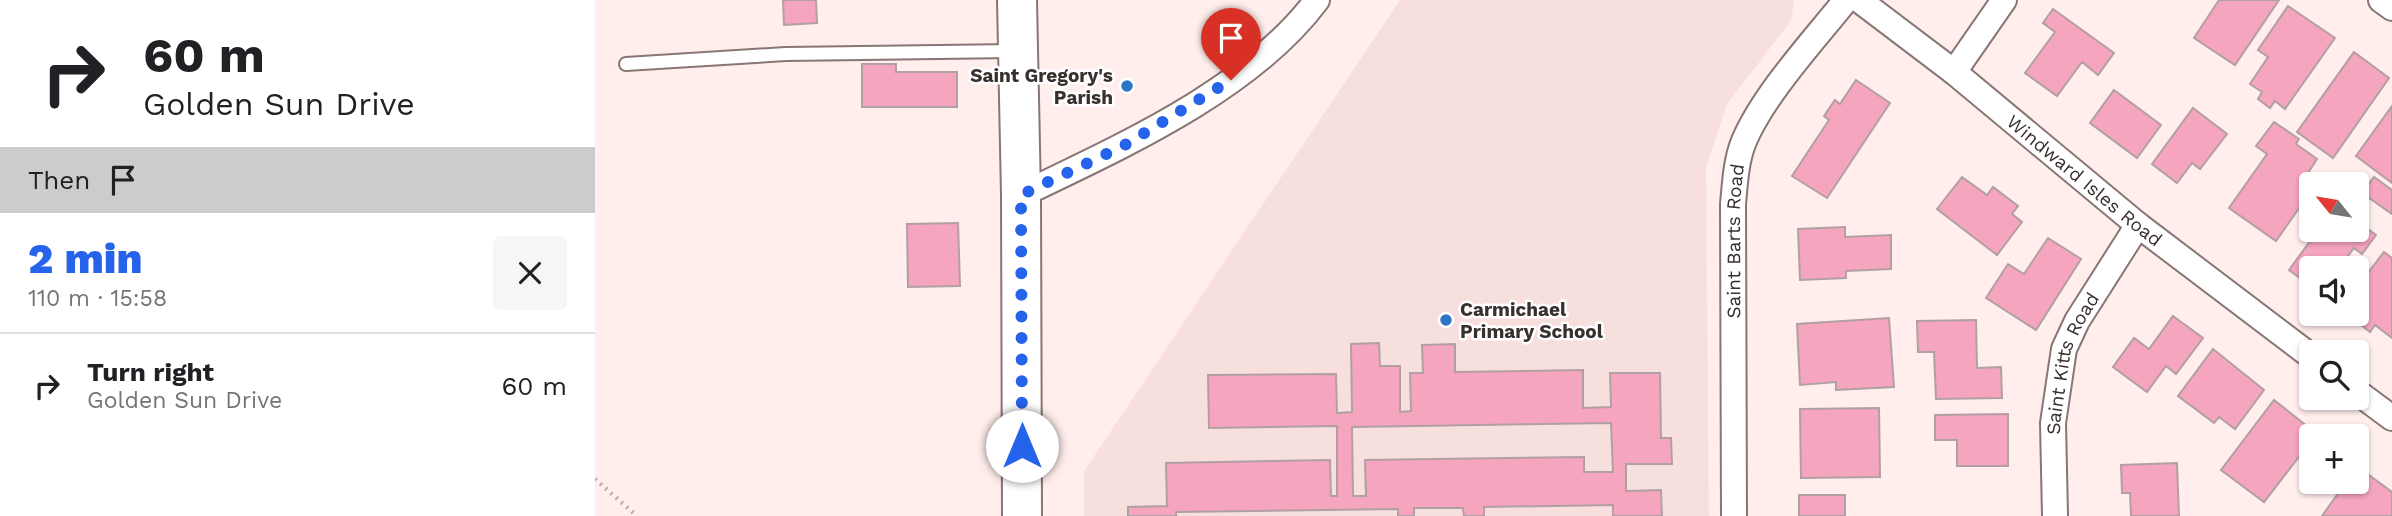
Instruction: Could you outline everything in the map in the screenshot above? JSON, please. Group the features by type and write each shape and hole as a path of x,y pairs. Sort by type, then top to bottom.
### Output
{"main road":[{"path":"1017,0 1021,195 1022,516"}],"street":[{"path":"1021,195 1123,146 1215,91 1262,58 1300,23 1317,0"},
{"name":"Saint Barts Road","path":"1734,516 1733,205 1736,169 1744,141 1762,108 1846,0"},
{"name":"Windward Isles Road","path":"1859,0 1954,72 2138,225 2299,347"},
{"path":"1954,72 2004,0"},
{"path":"2381,0 2392,8"},
{"name":"Saint Kitts Road","path":"2055,516 2053,423 2064,349 2077,321 2138,225"},
{"path":"2369,401 2392,418"}],"lane":[{"path":"626,64 786,54 1018,51"}],"path":[{"path":"595,479 637,516"}],"shaded area":[{"name":"Carmichael Primary School","path":"1400,0 1794,0 1791,21 1727,104 1706,168 1709,516 1084,516 1084,471"}],"building":[{"path":"783,0 816,0 817,23 784,25"},
{"path":"2219,0 2279,0 2235,65 2194,38"},
{"path":"2288,6 2335,38 2285,109 2275,101 2270,108 2258,99 2262,92 2250,84 2268,57 2258,50"},
{"path":"2053,9 2114,53 2098,75 2082,62 2057,96 2025,73 2055,32 2043,23"},
{"path":"2354,52 2389,78 2333,158 2297,132"},
{"path":"862,64 896,64 896,72 957,72 957,107 862,107"},
{"path":"1856,80 1890,103 1827,198 1792,176 1829,120 1824,116 1835,100 1840,104"},
{"path":"2114,90 2161,125 2137,158 2090,123"},
{"path":"2392,106 2392,183 2356,156"},
{"path":"2193,108 2227,134 2200,169 2192,163 2177,183 2152,164"},
{"path":"2274,122 2299,139 2296,144 2317,159 2309,172 2299,172 2299,208 2276,241 2229,208 2267,154 2256,146"},
{"path":"1962,177 1987,195 1993,187 2018,206 2012,214 2022,222 1997,255 1937,209"},
{"path":"2374,177 2392,190 2392,214 2369,198 2369,184"},
{"path":"958,223 960,286 908,287 907,224"},
{"path":"1845,227 1845,237 1891,235 1891,269 1846,271 1846,278 1800,280 1798,229"},
{"path":"2369,230 2376,235 2362,254 2354,248 2348,256 2299,256 2309,242 2369,242"},
{"path":"2048,238 2081,259 2036,330 1986,298 2008,264 2024,274"},
{"path":"2384,252 2392,258 2392,338 2375,325 2370,332 2362,326 2369,326 2369,271"},
{"path":"2299,256 2299,277 2289,270"},
{"path":"2173,316 2203,338 2176,374 2166,366 2147,392 2113,367 2134,338 2149,349"},
{"path":"1889,318 1894,387 1836,390 1836,382 1800,385 1797,324"},
{"path":"1976,320 1977,368 2001,367 2002,398 1936,399 1934,352 1918,352 1917,321"},
{"path":"1379,343 1380,366 1400,366 1400,412 1411,411 1410,373 1423,373 1422,345 1455,344 1455,372 1583,370 1583,408 1611,407 1610,373 1660,373 1661,438 1671,438 1672,464 1626,464 1626,491 1661,490 1662,516 1613,516 1613,505 1484,507 1484,516 1464,516 1463,508 1414,508 1414,516 1398,516 1398,509 1176,512 1176,516 1128,516 1128,507 1167,506 1166,463 1330,460 1331,496 1337,496 1337,426 1209,428 1208,375 1336,374 1337,413 1352,412 1351,344","holes":["1611,423 1613,472 1584,472 1584,457 1365,460 1366,496 1353,496 1352,427"]},
{"path":"2213,349 2264,390 2235,429 2219,417 2214,423 2178,396"},
{"path":"2274,400 2304,424 2299,424 2299,457 2264,502 2221,470"},
{"path":"1879,408 1880,477 1801,478 1800,409"},
{"path":"2008,414 2008,466 1957,466 1957,440 1935,440 1935,415"},
{"path":"2177,463 2179,516 2131,516 2130,493 2122,493 2121,465"},
{"path":"2369,475 2392,492 2392,516 2322,516 2338,494 2369,494"},
{"path":"1799,495 1845,495 1845,516 1799,516"}],"place":[{"name":"Saint Gregory's Parish","path":"1127,86"},
{"name":"Carmichael Primary School","path":"1446,320"}],"route":[{"path":"1022,446 1021,195 1123,146 1231,80"}]}
